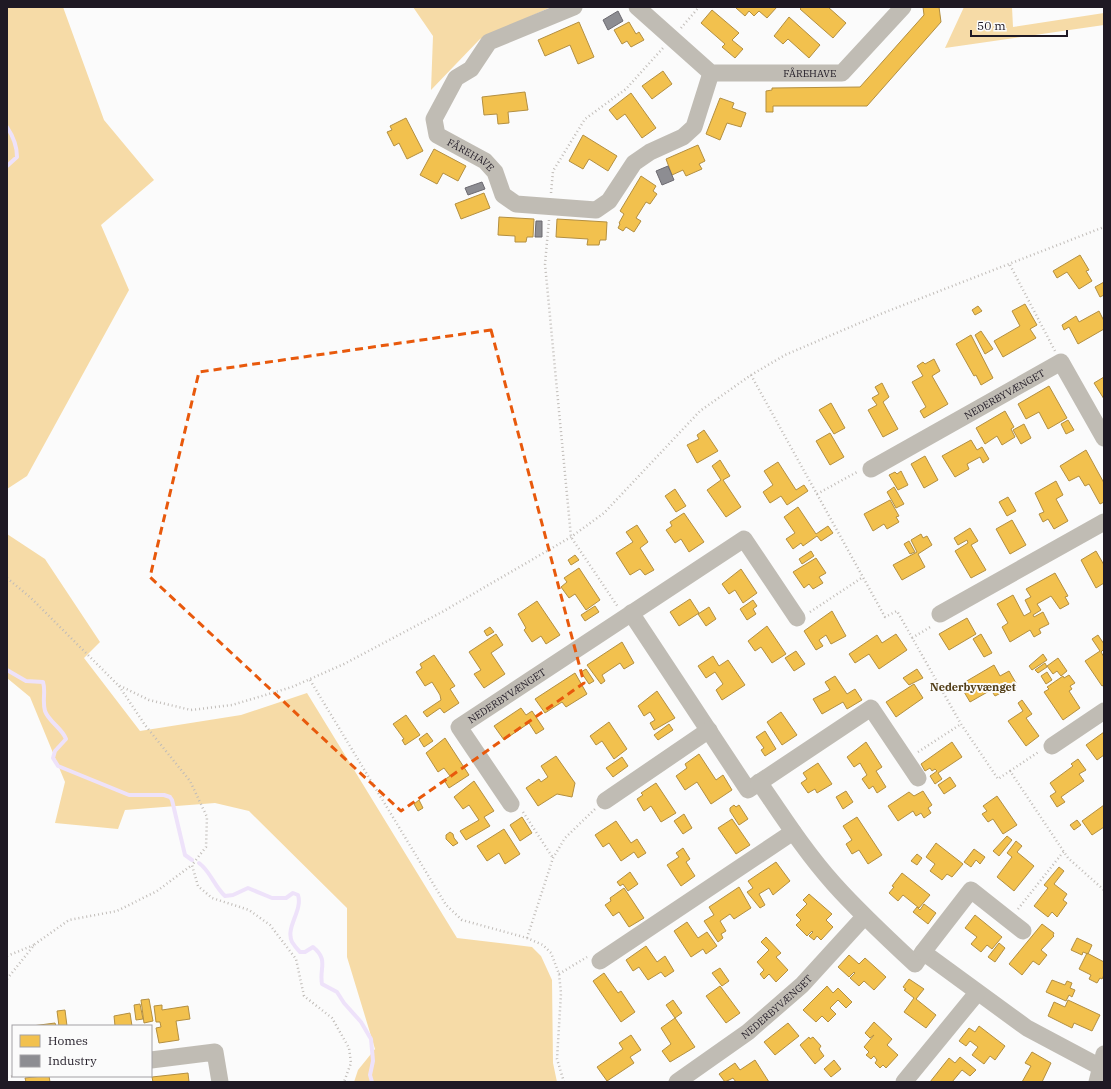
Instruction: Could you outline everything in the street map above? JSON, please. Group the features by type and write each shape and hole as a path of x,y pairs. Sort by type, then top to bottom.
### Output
{"street":[{"name":"FÅREHAVE","path":"574,7 489,42 472,69 456,78 434,119 437,135 485,161 495,172 503,195 516,204 596,210 609,202 634,163 650,152 683,138 694,127 711,73 842,73 903,7"},
{"path":"637,7 711,73"},
{"path":"1061,362 1104,438"},
{"name":"NEDERBYVÆNGET","path":"871,469 1061,362"},
{"path":"940,614 1104,522"},
{"name":"NEDERBYVÆNGET","path":"511,804 460,727 744,539 797,618"},
{"path":"628,615 709,730 748,790 871,708 918,778"},
{"path":"1052,746 1104,711"},
{"path":"605,801 709,730"},
{"path":"759,782 793,832 832,883 864,917 915,964 971,890 1023,931"},
{"path":"600,961 793,832"},
{"name":"NEDERBYVÆNGET","path":"677,1082 748,1032 791,994 864,917"},
{"path":"923,952 977,994 1027,1028 1101,1068"},
{"path":"904,1082 977,994"},
{"path":"152,1060 215,1052 220,1082"}],"path":[{"path":"628,615 571,538 545,264 553,171 585,119 626,89 700,7"},
{"path":"118,685 149,700 191,710 232,705 310,680 344,664 442,612 571,538 604,513 700,411 751,375 785,355 883,313 1010,265 1104,227"},
{"path":"1010,265 1061,362"},
{"path":"751,375 885,617 897,611 961,724 998,779 1047,746 1052,746"},
{"path":"817,494 870,466 871,469"},
{"path":"797,618 804,616 863,577"},
{"path":"7,578 31,598 118,685 145,725 190,781 207,817 206,847 192,865 157,890 117,911 69,920 35,944 7,956"},
{"path":"912,638 941,621 940,614"},
{"path":"310,680 446,905 462,920 527,938 543,945 551,953 559,974 560,993 557,1059 564,1082"},
{"path":"906,760 961,724"},
{"path":"1010,771 1068,858 1104,890"},
{"path":"527,938 553,858 565,838 605,801"},
{"path":"511,804 518,805 553,858"},
{"path":"1009,920 1064,851"},
{"path":"192,865 198,886 212,898 249,910 270,925 296,959 304,996 332,1018 348,1048 351,1063 344,1082"},
{"path":"7,979 35,944"},
{"path":"559,974 569,968"}],"highlighted area":[{"path":"491,330 584,683 401,811 150,577 199,372"}],"shaded area":[{"path":"7,7 63,7 104,120 154,180 101,225 129,290 27,476 7,489"},
{"path":"413,7 551,7 480,39 431,90 433,36"},
{"path":"964,7 1012,7 1013,27 1104,13 1104,25 945,48"},
{"path":"7,534 45,559 100,642 84,658 140,731 241,715 307,693 457,938 532,947 541,956 552,980 553,1063 557,1082 354,1082 358,1070 375,1049 347,957 347,908 249,811 215,803 125,810 118,829 55,823 65,782 30,697 7,678"}],"building: Homes":[{"path":"777,7 767,18 759,11 754,16 749,11 745,16 736,8"},
{"path":"802,7 828,7 846,23 833,38 800,9"},
{"path":"923,7 939,7 941,22 867,106 773,106 773,112 766,112 766,91 772,90 772,88 860,87 924,15"},
{"path":"712,10 739,33 732,40 743,49 735,58 722,47 725,44 701,23"},
{"path":"789,17 820,45 809,58 788,39 783,44 774,36"},
{"path":"579,22 594,57 578,64 570,45 545,56 538,40"},
{"path":"629,22 636,34 639,32 644,40 631,47 627,41 622,44 614,30"},
{"path":"663,71 672,84 652,99 642,86"},
{"path":"525,92 528,110 508,112 509,123 498,124 497,114 484,115 482,97"},
{"path":"631,93 656,128 642,138 625,114 617,120 609,110"},
{"path":"720,98 734,103 732,108 746,113 741,127 727,123 720,140 706,134"},
{"path":"406,118 423,151 407,159 399,143 394,146 387,132 392,130 390,126"},
{"path":"583,135 617,156 608,171 589,159 583,169 569,161"},
{"path":"698,145 705,161 699,164 702,169 686,176 683,170 672,175 666,159"},
{"path":"434,149 466,166 458,181 443,173 437,184 420,175"},
{"path":"641,176 656,186 653,191 657,194 650,204 646,202 636,218 641,221 634,232 626,227 623,231 618,228 624,214 620,211"},
{"path":"484,193 490,208 461,219 455,204"},
{"path":"499,217 534,219 533,237 527,237 526,242 515,242 515,236 498,235"},
{"path":"557,219 607,222 606,240 600,240 599,245 587,245 588,239 556,237"},
{"path":"1080,255 1089,270 1086,271 1092,281 1079,289 1067,272 1057,278 1053,271"},
{"path":"1104,282 1104,295 1100,297 1095,287"},
{"path":"1025,304 1037,325 1030,329 1036,338 1003,357 994,341 1020,326 1012,311"},
{"path":"978,306 982,311 975,315 972,310"},
{"path":"1099,311 1104,321 1104,329 1078,344 1069,327 1064,330 1062,325 1076,316 1079,322"},
{"path":"981,331 993,349 985,354 975,335"},
{"path":"971,335 993,378 981,385 976,375 974,376 956,344"},
{"path":"934,359 940,371 932,376 948,404 924,418 920,411 926,407 912,382 923,376 917,366 923,362 925,364"},
{"path":"1104,377 1104,399 1094,383"},
{"path":"882,383 889,397 883,402 898,429 883,437 868,410 877,405 872,398 879,394 875,387"},
{"path":"1049,386 1067,418 1048,429 1039,412 1026,419 1018,404"},
{"path":"831,403 845,428 834,434 819,410"},
{"path":"1005,411 1014,427 1011,429 1015,437 1002,445 997,436 985,444 976,428"},
{"path":"1068,420 1074,430 1066,434 1061,424"},
{"path":"1024,424 1031,438 1021,444 1013,430"},
{"path":"704,430 718,451 697,463 687,445 699,439 697,435"},
{"path":"830,433 844,457 830,465 816,441"},
{"path":"971,440 977,450 982,447 989,459 983,463 980,457 967,464 969,469 955,477 942,456"},
{"path":"1086,450 1104,483 1104,502 1100,504 1089,484 1085,486 1079,476 1069,481 1060,466"},
{"path":"925,456 938,480 924,488 911,464"},
{"path":"720,460 730,476 723,480 741,507 726,517 707,490 721,480 712,466"},
{"path":"778,462 796,490 804,485 808,491 787,505 781,496 770,503 763,492 773,485 764,471"},
{"path":"901,471 908,485 898,490 889,475 895,472 897,474"},
{"path":"1056,481 1063,495 1056,499 1068,521 1054,529 1048,519 1043,522 1039,514 1044,512 1035,493"},
{"path":"894,487 904,504 896,508 887,492"},
{"path":"675,489 686,506 676,512 665,496"},
{"path":"1008,497 1016,511 1007,516 999,502"},
{"path":"890,500 899,516 896,517 899,522 887,529 884,524 873,531 864,514"},
{"path":"798,507 816,534 828,526 833,533 821,541 817,536 803,546 801,543 793,549 786,539 795,533 784,517"},
{"path":"684,513 704,542 689,552 681,539 675,543 666,530 672,526 670,522"},
{"path":"1012,520 1026,545 1010,554 996,529"},
{"path":"637,525 648,542 640,548 654,570 645,575 640,569 630,575 616,553 633,542 626,532"},
{"path":"970,528 978,541 971,545 986,570 971,578 955,551 968,543 967,540 958,545 954,538"},
{"path":"921,534 923,538 927,536 932,545 918,554 925,567 902,580 893,565 917,552 911,540"},
{"path":"909,541 915,552 910,554 904,544"},
{"path":"811,551 814,556 802,564 799,559"},
{"path":"1096,551 1104,565 1104,583 1096,588 1081,560"},
{"path":"575,555 579,560 571,565 568,560"},
{"path":"816,558 826,573 819,577 823,583 813,589 809,584 804,588 793,572"},
{"path":"579,568 600,600 586,610 575,594 569,598 561,587 567,582 564,578"},
{"path":"741,569 757,593 743,603 735,590 729,594 722,584"},
{"path":"1055,573 1068,596 1065,597 1069,604 1060,609 1051,596 1037,604 1041,610 1033,615 1034,617 1043,612 1049,624 1039,629 1041,633 1034,637 1030,630 1010,642 1002,627 1008,623 997,604 1013,595 1024,616 1031,612 1025,600 1031,597 1026,589"},
{"path":"690,599 699,613 679,626 670,612"},
{"path":"753,600 757,606 753,609 756,614 747,620 740,609"},
{"path":"537,601 560,635 546,644 541,636 532,642 524,630 526,628 518,614"},
{"path":"595,606 599,612 585,621 581,615"},
{"path":"709,607 716,619 706,626 698,614"},
{"path":"832,611 846,636 831,644 826,635 819,640 823,646 816,650 804,631"},
{"path":"967,618 976,634 949,650 939,634"},
{"path":"767,626 786,654 772,663 761,647 755,651 748,641"},
{"path":"490,627 494,632 487,636 484,631"},
{"path":"496,634 503,645 491,653 505,674 484,688 474,674 481,670 469,652"},
{"path":"896,634 907,650 879,669 869,654 855,663 849,654 877,635 882,643"},
{"path":"981,634 992,653 984,657 973,639"},
{"path":"1098,635 1104,644 1104,649 1101,652 1104,657 1104,685 1102,686 1085,661 1100,651 1092,639"},
{"path":"622,642 634,663 624,669 620,663 602,675 605,681 601,684 587,665"},
{"path":"796,651 805,664 794,671 785,658"},
{"path":"1043,654 1047,660 1032,670 1029,666"},
{"path":"434,655 455,686 450,689 459,703 444,713 440,708 427,717 423,712 441,700 440,695 432,682 425,686 416,672 422,668 420,664"},
{"path":"713,656 719,666 728,660 745,685 722,700 716,690 723,684 715,672 706,678 698,666"},
{"path":"1058,658 1067,671 1061,676 1057,671 1053,674 1047,666"},
{"path":"1045,663 1047,667 1038,673 1035,670"},
{"path":"994,665 1000,676 1009,671 1016,683 1014,684 1016,688 1008,693 1007,690 995,696 991,690 970,702 960,685"},
{"path":"586,669 594,681 589,684 581,672"},
{"path":"917,669 923,678 909,685 903,678"},
{"path":"1047,672 1052,680 1046,684 1041,676"},
{"path":"575,673 587,694 566,707 562,702 545,713 535,699"},
{"path":"1069,675 1075,683 1070,686 1072,689 1069,691 1080,708 1063,720 1044,692 1049,689 1047,687 1063,676 1064,678"},
{"path":"835,676 847,694 855,689 862,700 847,709 843,702 822,714 813,699 830,690 825,682"},
{"path":"914,684 923,698 896,717 886,702"},
{"path":"657,691 675,718 654,730 650,723 655,720 650,712 644,716 638,706"},
{"path":"1022,700 1032,714 1026,718 1039,736 1026,746 1008,721 1023,711 1018,703"},
{"path":"521,708 526,715 532,711 544,729 536,734 529,723 504,740 494,726"},
{"path":"781,712 797,735 782,745 767,722"},
{"path":"406,715 420,735 405,745 402,740 404,739 393,724"},
{"path":"609,722 627,749 614,759 602,741 596,745 590,736"},
{"path":"669,724 673,730 658,740 654,735"},
{"path":"765,731 776,749 765,756 761,750 764,748 756,737"},
{"path":"1104,732 1104,755 1097,760 1086,745"},
{"path":"427,733 433,741 424,747 419,739"},
{"path":"445,738 469,775 449,788 444,780 450,776 444,768 438,772 426,753"},
{"path":"866,742 882,767 876,771 886,787 877,793 873,786 869,789 862,779 867,775 860,763 854,767 847,757"},
{"path":"952,742 962,757 938,773 942,779 935,784 930,776 937,771 935,769 932,771 930,768 925,771 921,764"},
{"path":"699,754 716,780 723,775 732,790 711,804 697,782 685,790 676,776 687,768 685,764"},
{"path":"556,756 575,783 572,797 557,794 538,806 526,788 539,779 541,782 548,777 541,766"},
{"path":"622,757 628,766 613,777 606,768"},
{"path":"1078,759 1086,770 1079,774 1084,781 1061,797 1065,802 1057,807 1050,796 1056,792 1050,783 1073,766 1071,764"},
{"path":"818,763 832,784 817,793 815,789 808,793 801,783 807,779 803,773"},
{"path":"950,777 956,786 944,794 938,785"},
{"path":"474,781 494,811 484,817 490,826 466,840 460,831 479,820 469,805 463,809 454,797"},
{"path":"656,783 676,813 661,822 651,806 644,811 637,799 643,795 641,793"},
{"path":"846,791 853,802 843,809 836,797"},
{"path":"923,791 932,805 928,808 931,813 924,818 921,813 916,816 913,811 898,821 888,806 909,792 914,796"},
{"path":"997,796 1017,825 1003,834 993,819 988,822 982,814 987,811 983,806"},
{"path":"419,800 423,808 418,811 414,804"},
{"path":"734,805 736,807 739,805 748,819 739,825 730,811 730,808"},
{"path":"1104,805 1104,827 1092,835 1082,821"},
{"path":"684,814 692,828 683,834 674,821"},
{"path":"522,817 532,833 520,841 510,825"},
{"path":"857,817 882,855 868,864 859,850 852,854 846,844 852,840 843,826"},
{"path":"732,819 750,845 736,854 718,828"},
{"path":"1077,820 1081,825 1074,830 1070,825"},
{"path":"616,821 631,843 637,839 646,853 638,858 634,852 621,861 609,843 603,847 595,835"},
{"path":"504,829 520,854 505,864 499,853 487,861 477,846"},
{"path":"450,832 453,834 458,843 453,846 446,839 446,835"},
{"path":"1007,836 1012,840 999,856 993,851"},
{"path":"1016,841 1022,846 1017,852 1034,866 1014,891 997,877 1012,857 1007,853"},
{"path":"936,843 963,864 952,877 947,874 942,880 930,871 935,864 926,857"},
{"path":"683,848 690,859 686,862 695,876 681,886 667,865 679,857 676,853"},
{"path":"974,849 985,857 980,864 976,860 971,867 964,862"},
{"path":"917,854 922,858 917,865 911,861"},
{"path":"776,862 790,881 773,895 769,888 759,894 765,905 760,908 747,892 753,888 748,881"},
{"path":"1059,867 1064,871 1054,884 1067,894 1063,900 1067,903 1057,917 1052,912 1048,917 1034,906 1048,888 1044,885"},
{"path":"630,872 638,884 628,891 623,884 620,886 617,882"},
{"path":"902,873 930,895 919,908 903,895 898,901 889,893 894,887 892,886"},
{"path":"739,887 751,908 734,919 730,914 720,921 726,931 721,934 723,938 718,942 704,921 714,915 709,907"},
{"path":"624,888 644,918 629,927 619,912 613,916 605,905 611,901 610,898"},
{"path":"809,894 832,914 826,920 833,927 821,940 817,936 814,940 809,936 813,932 812,931 807,936 796,925 801,920 796,915 807,904 803,900"},
{"path":"924,904 936,913 928,924 913,912 917,907 920,910"},
{"path":"975,915 1002,937 992,949 987,945 981,952 971,944 977,937 965,928"},
{"path":"687,922 698,938 707,932 717,946 706,954 703,949 691,957 674,931"},
{"path":"1042,924 1054,933 1054,936 1041,950 1047,955 1039,965 1033,961 1022,975 1009,964"},
{"path":"766,937 781,953 776,957 788,970 776,982 769,974 764,979 760,974 764,970 757,962 769,950 761,942"},
{"path":"1077,938 1092,945 1088,954 1083,952 1082,955 1071,950"},
{"path":"999,943 1005,948 995,962 988,957"},
{"path":"646,946 657,962 665,956 674,971 665,977 661,972 648,980 639,967 633,971 626,960"},
{"path":"1087,953 1104,962 1104,975 1097,983 1089,979 1091,975 1079,969"},
{"path":"849,955 859,964 865,958 886,977 874,990 864,981 859,986 850,978 855,973 854,972 849,977 838,967"},
{"path":"720,968 729,981 722,986 712,973"},
{"path":"604,973 618,993 621,991 635,1012 621,1022 593,981"},
{"path":"909,979 924,989 916,999 936,1015 926,1028 904,1012 914,998 904,990 906,989 903,987"},
{"path":"1052,980 1065,985 1067,981 1072,983 1070,988 1075,990 1072,997 1069,995 1066,1001 1046,992"},
{"path":"720,986 740,1013 726,1023 706,996"},
{"path":"827,986 833,993 838,988 852,1002 846,1008 838,1000 830,1008 836,1014 828,1022 822,1016 816,1022 803,1010"},
{"path":"149,999 153,1021 144,1023 141,1000"},
{"path":"673,1000 682,1013 675,1018 666,1005"},
{"path":"1068,1000 1100,1015 1092,1031 1074,1023 1072,1028 1048,1016 1054,1002 1065,1007"},
{"path":"140,1004 143,1019 136,1020 134,1005"},
{"path":"162,1005 162,1010 188,1006 190,1019 176,1021 179,1040 159,1043 156,1028 161,1027 160,1022 156,1022 154,1006"},
{"path":"65,1010 67,1025 59,1025 57,1011"},
{"path":"130,1013 132,1025 115,1025 114,1016"},
{"path":"675,1018 695,1047 670,1062 662,1051 671,1044 661,1028"},
{"path":"874,1022 892,1039 887,1045 898,1055 886,1068 883,1065 880,1068 875,1063 877,1060 874,1056 871,1059 866,1055 869,1052 864,1047 874,1035 870,1038 865,1033"},
{"path":"55,1023 56,1025 40,1025"},
{"path":"788,1023 799,1036 775,1055 764,1042"},
{"path":"979,1026 1005,1046 995,1060 990,1056 984,1064 972,1055 978,1047 970,1041 966,1046 959,1041 969,1028 975,1032"},
{"path":"631,1035 641,1050 630,1057 634,1063 607,1081 597,1067 623,1049 619,1043"},
{"path":"809,1037 810,1039 813,1037 821,1046 819,1049 824,1056 815,1064 800,1045"},
{"path":"1032,1052 1051,1063 1042,1082 1022,1082 1031,1066 1025,1063"},
{"path":"960,1057 976,1070 970,1076 962,1070 952,1082 930,1082 949,1058 955,1063"},
{"path":"755,1060 769,1082 736,1082 733,1078 725,1082 719,1074 735,1063 740,1070"},
{"path":"834,1060 841,1069 831,1077 824,1069"},
{"path":"188,1073 189,1082 153,1082 152,1077"},
{"path":"49,1077 50,1082 26,1082 25,1078"}],"building: Industry":[{"path":"618,11 623,21 608,30 603,20"},
{"path":"668,166 674,180 662,185 656,171"},
{"path":"482,182 485,189 468,195 465,188"},
{"path":"536,221 542,221 542,237 535,237"}],"waterway":[{"path":"7,127 14,141 17,157 7,166"},
{"path":"7,670 26,681 43,682 45,711 66,739 55,751 53,758 58,766 129,795 164,795 170,797 185,855 192,860"},
{"path":"199,863 207,871 225,896 233,895 248,888 272,898 286,898 293,893 298,895 298,907 290,936 292,942 300,952 305,952 313,947 318,952 322,960 322,984 337,992 344,1003 361,1022 371,1039 373,1061 370,1075 372,1082"}],"district":[{"name":"Nederbyvænget","path":"973,687"}]}
